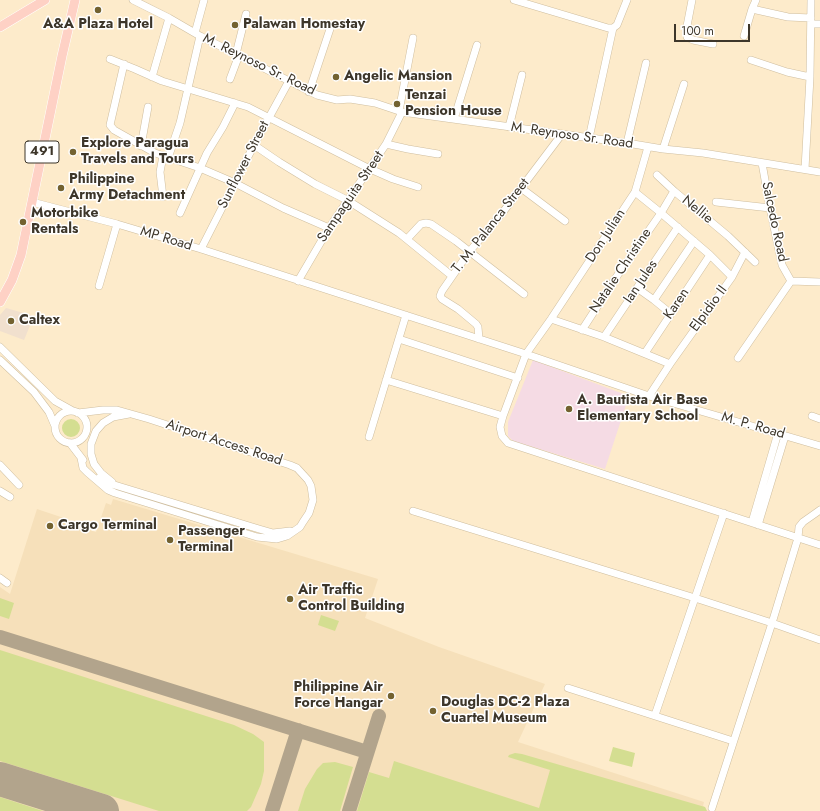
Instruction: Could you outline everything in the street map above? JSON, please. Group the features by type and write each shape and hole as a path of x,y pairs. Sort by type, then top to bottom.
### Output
{"main road":[{"path":"0,27 45,0"},
{"name":"491","path":"0,302 12,280 19,261 72,2"}],"street":[{"name":"M. Reynoso Sr. Road","path":"133,0 309,92 337,100 350,99 375,103 400,111 648,147 703,153 805,169 820,173"},
{"path":"163,198 160,172 180,123 204,0"},
{"path":"514,0 608,28 615,26"},
{"path":"589,138 615,26 627,0"},
{"path":"692,0 687,26 687,37 693,40 713,44"},
{"path":"744,36 756,0"},
{"path":"805,169 810,77 811,0"},
{"path":"752,9 820,24"},
{"path":"230,79 246,14"},
{"path":"152,77 169,18"},
{"path":"309,92 330,29"},
{"name":"Sampaguita Street","path":"298,281 329,228 368,168 386,144 400,111 413,38"},
{"path":"454,118 477,45"},
{"path":"110,59 152,77 248,107 368,168 393,179 418,187"},
{"path":"751,60 787,72 810,77"},
{"path":"626,143 646,63"},
{"path":"124,64 110,126 114,130 141,146 235,183 283,208 329,228"},
{"path":"509,127 522,75"},
{"name":"Sunflower Street","path":"201,249 254,145 289,81"},
{"path":"663,149 684,84"},
{"path":"180,213 206,153 223,127 235,103"},
{"path":"141,146 148,107"},
{"name":"T. M. Palanca Street","path":"479,339 478,327 476,324 442,299 440,296 442,291 469,252 521,188 562,134"},
{"path":"386,144 438,154"},
{"path":"254,145 315,184 347,200 399,233 452,276"},
{"name":"Don Julian","path":"648,147 634,192 551,319 526,354 503,416 500,427 502,436 508,443 820,545"},
{"name":"Salcedo Road","path":"738,358 791,281 782,265 762,163"},
{"path":"657,174 674,191"},
{"path":"521,188 565,221"},
{"name":"Nellie","path":"634,192 661,212 674,191 728,236 755,262"},
{"name":"MP Road","path":"32,202 117,224 201,249 406,315"},
{"path":"716,202 770,208"},
{"path":"661,212 710,255 732,277"},
{"name":"Natalie Christine","path":"582,330 661,212"},
{"path":"99,286 117,224"},
{"path":"407,239 421,224 431,224 441,230 524,294"},
{"name":"Ian Jules","path":"604,337 678,228"},
{"path":"654,300 694,241"},
{"name":"Elpidio II","path":"650,396 670,364 732,277 745,252"},
{"name":"Karen","path":"645,353 670,313 710,255"},
{"path":"791,281 820,282"},
{"path":"637,288 670,313"},
{"path":"370,436 406,315"},
{"name":"M. P. Road","path":"406,315 650,396 820,446"},
{"path":"551,319 604,337 670,364"},
{"path":"399,339 518,378"},
{"path":"0,347 55,400 85,419 86,428 83,437 79,440 70,442 66,442 59,438 49,412 34,392 0,360"},
{"path":"386,380 503,416"},
{"name":"Airport Access Road","path":"76,412 117,410 290,465 297,468 308,480 311,486 313,500 306,519 300,527 287,536 277,539 257,537 108,490 83,468 81,458"},
{"path":"55,426 57,418 64,412 76,412"},
{"path":"116,485 101,473 94,464 91,454 91,444 96,431 103,423 113,417 132,414"},
{"path":"812,416 820,419"},
{"path":"755,524 778,433"},
{"path":"755,524 785,436"},
{"name":"Airport Access Road","path":"70,442 90,471 108,483 273,533 294,531"},
{"path":"0,465 19,485"},
{"path":"0,491 10,497"},
{"path":"712,808 772,623 798,538 799,527 802,522 820,510"},
{"path":"413,511 695,598 820,640"},
{"path":"655,715 724,513"},
{"path":"0,578 7,583"},
{"path":"568,688 733,741"}],"shaded area":[{"path":"6,308 34,316 24,340 0,331 0,315"},
{"name":"A. Bautista Air Base Elementary School","path":"533,360 629,396 605,469 513,441 508,436 508,422"},
{"path":"113,499 378,579 365,618 439,647 545,684 518,742 704,802 703,806 707,811 0,811 0,587 10,594 37,509 67,519 66,523 96,532 106,503 111,505"}],"green space":[{"path":"71,419 75,420 79,424 79,432 75,436 71,437 67,436 63,432 62,428 63,424 67,420"},
{"path":"0,598 14,603 9,619 0,616"},
{"path":"321,615 339,621 335,631 318,625"},
{"path":"0,650 234,725 253,734 264,742 264,771 261,784 251,807 247,811 159,811 0,761"},
{"path":"613,747 635,753 632,767 609,761"},
{"path":"515,753 705,807 707,811 357,811 369,772 389,778 394,761 539,808 550,770 508,757 509,755"},
{"path":"335,762 353,767 340,811 298,811 305,789 317,769 323,763"},
{"path":"0,797 43,811 0,811"}],"taxiway":[{"path":"0,637 367,752"},
{"path":"349,811 379,716"},
{"path":"272,811 298,730"}],"runway":[{"path":"0,779 102,811"}],"place":[{"name":"A&A Plaza Hotel","path":"98,10"},
{"name":"Palawan Homestay","path":"235,25"},
{"name":"Angelic Mansion","path":"336,77"},
{"name":"Tenzai Pension House","path":"397,104"},
{"name":"Explore Paragua Travels and Tours","path":"73,152"},
{"name":"Philippine Army Detachment","path":"61,188"},
{"name":"Motorbike Rentals","path":"23,222"},
{"name":"Caltex","path":"11,321"},
{"name":"A. Bautista Air Base Elementary School","path":"569,409"},
{"name":"Cargo Terminal","path":"50,526"},
{"name":"Passenger Terminal","path":"170,540"},
{"name":"Air Traffic Control Building","path":"290,599"},
{"name":"Philippine Air Force Hangar","path":"391,696"},
{"name":"Douglas DC-2 Plaza Cuartel Museum","path":"433,711"}]}
